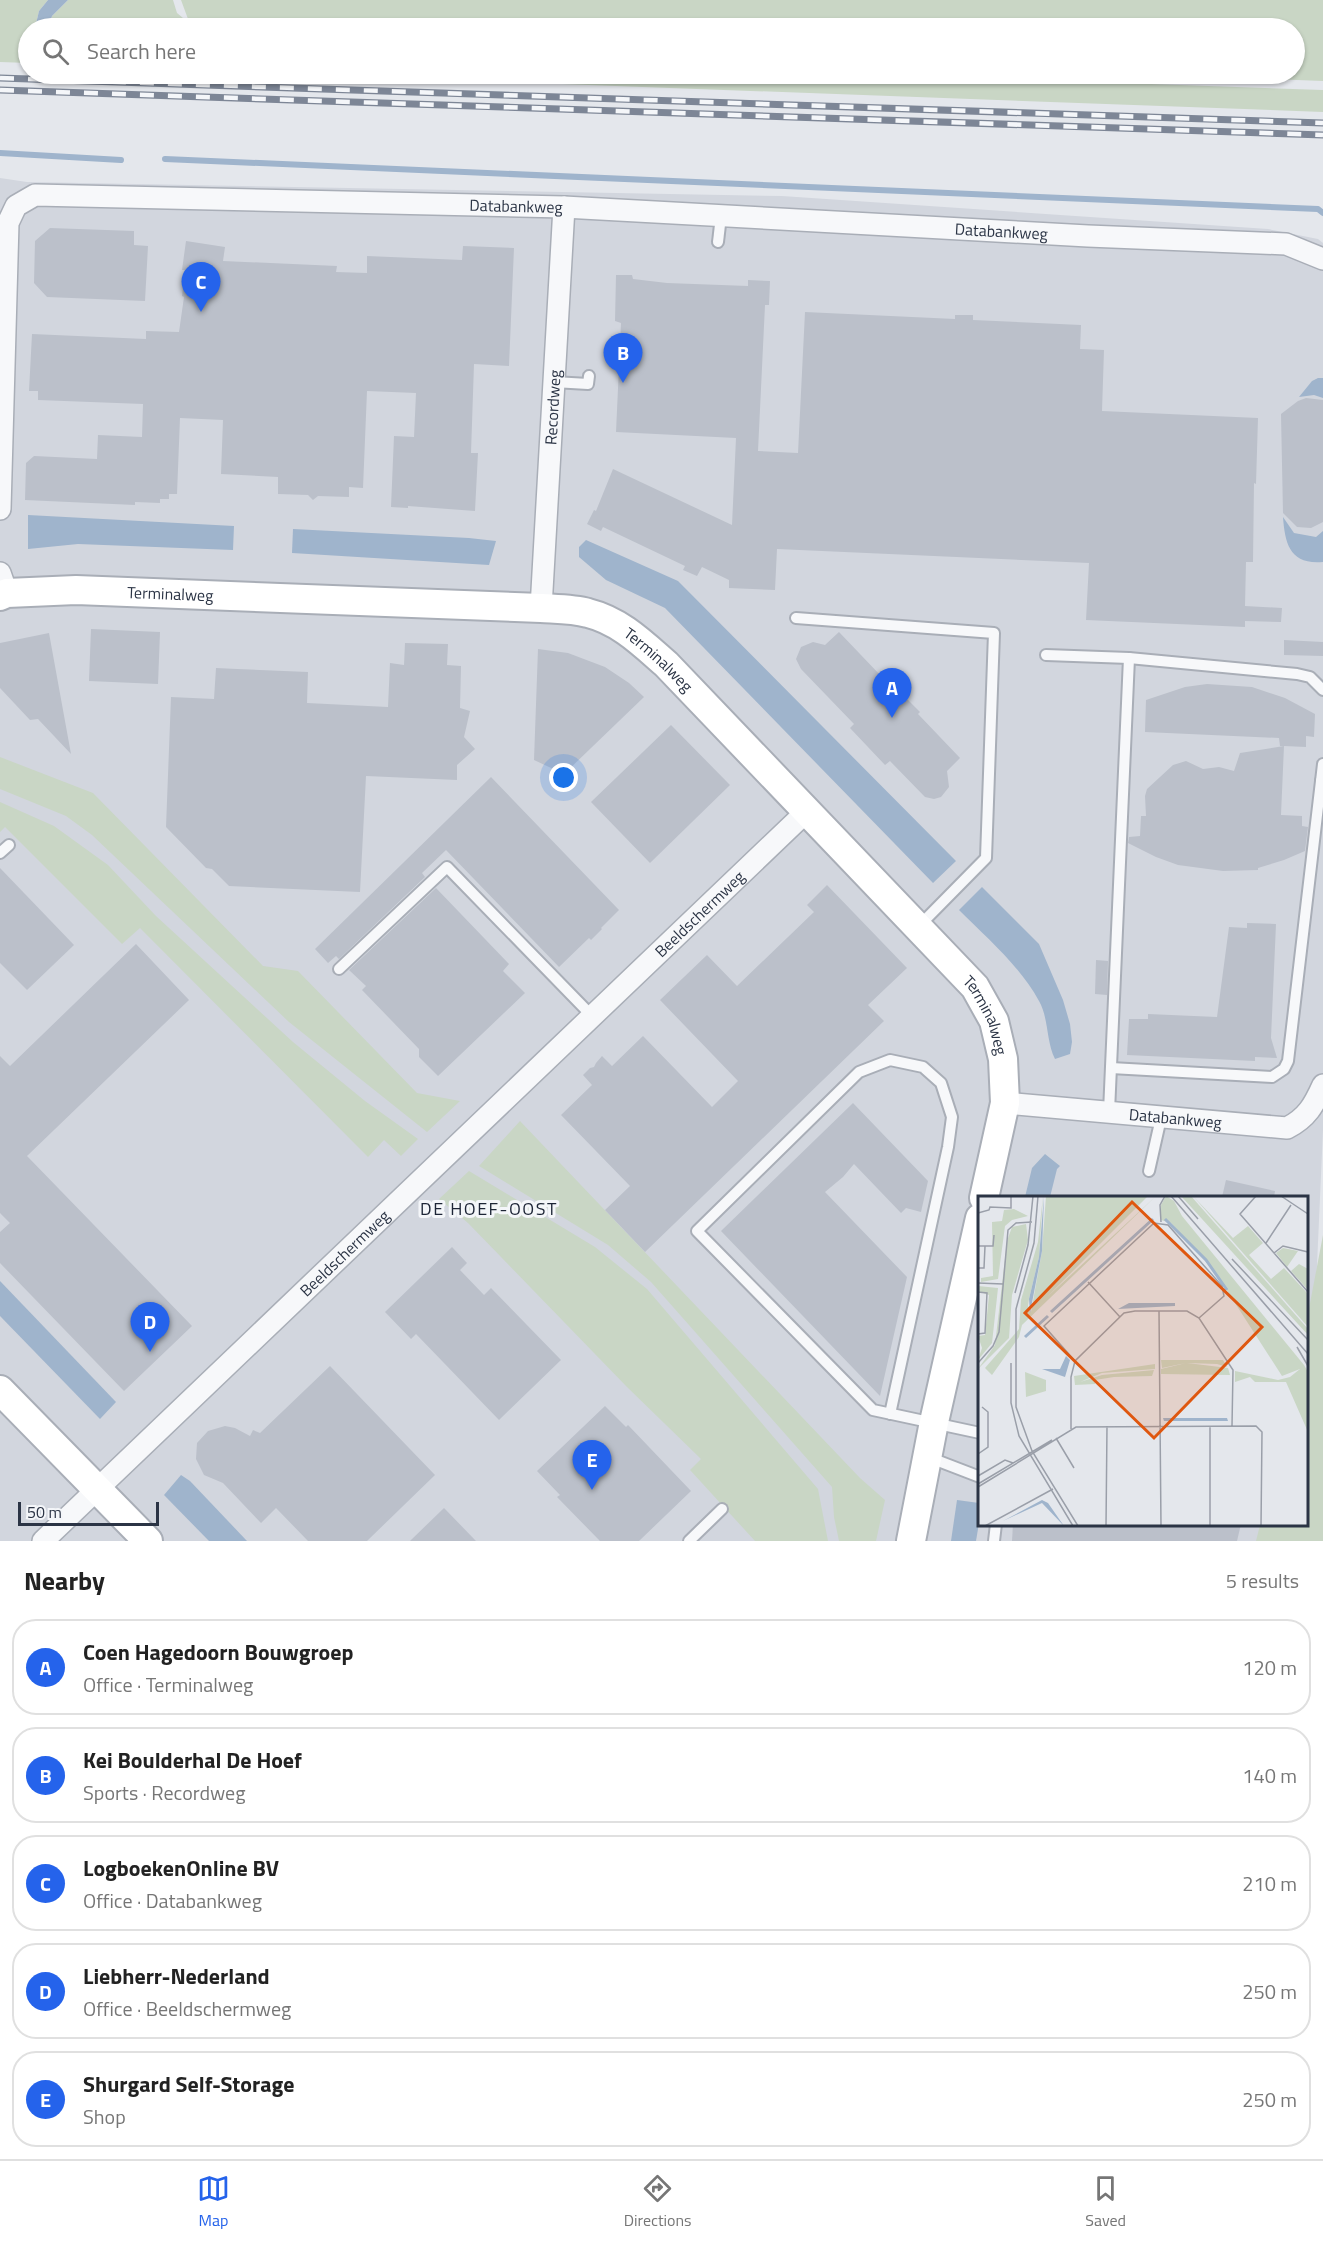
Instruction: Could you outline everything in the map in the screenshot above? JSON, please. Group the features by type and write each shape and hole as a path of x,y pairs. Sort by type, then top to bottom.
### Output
{"street":[{"name":"Databankweg","path":"0,509 8,223 16,206 35,195 564,207 1088,236 1286,244 1323,259"},
{"name":"Recordweg","path":"542,608 564,207"},
{"name":"Terminalweg","path":"2,587 542,608 586,612 612,621 639,640 666,664 975,987 994,1021 1003,1059 1005,1103 984,1196"},
{"name":"Beeldschermweg","path":"43,1541 806,812"},
{"name":"Databankweg","path":"1005,1103 1287,1128 1301,1121 1313,1107 1323,1085"},
{"path":"911,1541 934,1422 978,1227"},
{"path":"0,1390 148,1541"}],"lane":[{"path":"718,242 720,216"},
{"path":"554,382 588,384 589,376"},
{"path":"796,618 994,633 986,858 918,927"},
{"path":"1046,655 1129,658 1297,674 1310,677 1323,690"},
{"path":"1109,1112 1129,658"},
{"path":"1111,1068 1272,1077 1284,1069 1288,1061 1323,764"},
{"path":"0,853 9,845"},
{"path":"339,969 447,867 592,1016"},
{"path":"890,1413 948,1148 952,1117 941,1083 923,1067 890,1060 859,1072 697,1231 873,1410 978,1433"},
{"path":"1149,1172 1161,1118"},
{"path":"927,1457 978,1476"},
{"path":"689,1541 722,1509"},
{"path":"994,1541 996,1526"}],"shaded area":[{"path":"0,178 27,182 782,196 1268,229 1318,239 1323,243 1323,1130 1308,1468 1308,1196 978,1196 978,1526 1305,1526 1304,1541 0,1541"}],"green space":[{"path":"0,0 48,0 39,11 37,18 18,18 18,63 0,62"},
{"path":"68,0 173,0 177,13 183,18 51,18"},
{"path":"181,0 1323,0 1323,81 1305,80 1305,18 188,18"},
{"path":"563,84 1151,84 1323,90 1323,112"},
{"path":"0,757 93,793 263,966 298,971 417,1093 460,1101 427,1132 289,1022 92,835 66,816 0,789"},
{"path":"0,802 54,826 108,865 156,916 293,1042 365,1101 418,1139 401,1156 384,1140 368,1157 140,928 122,944 5,827 0,832"},
{"path":"520,1121 860,1478 885,1500 876,1541 839,1541 834,1517 832,1487 651,1282 608,1245 479,1166"},
{"path":"469,1171 595,1247 647,1289 818,1489 828,1541 755,1541 690,1470 701,1459 627,1387 468,1223 439,1199"},
{"path":"1323,1235 1323,1541 1256,1541 1260,1526 1308,1526 1308,1314"}],"water":[{"path":"48,0 68,0 51,18 37,18 39,11"},
{"path":"1323,378 1323,398 1314,395 1299,397 1312,381"},
{"path":"28,515 234,526 233,550 78,544 28,549"},
{"path":"1283,517 1294,533 1316,537 1323,531 1323,562 1303,560 1291,551 1285,536"},
{"path":"293,529 496,541 489,565 292,553"},
{"path":"586,540 678,581 956,861 933,883 665,608 606,580 579,557 579,547"},
{"path":"982,887 1039,944 1063,1000 1070,1024 1072,1042 1070,1054 1055,1059 1042,1008 1031,988 1002,953 959,910"},
{"path":"1045,1154 1060,1166 1057,1169 1050,1196 1025,1196 1032,1168"},
{"path":"0,1281 116,1402 100,1419 0,1316"},
{"path":"181,1475 190,1481 247,1541 209,1541 164,1495"},
{"path":"957,1500 978,1503 976,1541 951,1541"}],"building":[{"path":"50,228 134,231 134,245 148,246 145,301 47,297 34,283 35,241"},
{"path":"186,241 225,247 223,261 337,266 336,272 367,273 367,256 462,260 463,246 514,248 509,366 474,364 471,453 478,453 475,511 408,506 408,508 391,507 394,436 414,437 416,393 367,391 363,488 349,487 349,497 318,496 313,500 308,495 278,494 278,477 221,474 223,420 180,418 177,494 169,494 169,499 160,499 160,503 135,502 135,505 25,500 26,463 34,456 97,459 98,435 142,437 143,404 38,400 38,391 29,391 32,334 146,339 146,331 179,332 184,297 182,296 185,270 182,270"},
{"path":"616,275 632,275 633,279 667,283 748,286 748,280 770,281 769,305 765,305 758,451 798,453 805,312 955,319 955,315 973,315 973,320 1081,325 1080,349 1104,350 1102,411 1258,418 1253,562 1246,562 1245,606 1282,608 1281,622 1245,621 1245,627 1086,620 1089,563 777,549 775,590 729,588 729,580 702,567 697,576 683,570 685,566 603,527 601,531 587,524 594,510 596,511 613,469 732,525 736,438 616,432 621,323 615,321"},
{"path":"1306,398 1323,400 1323,522 1311,528 1297,527 1283,513 1281,414"},
{"path":"91,629 160,632 158,684 89,681"},
{"path":"839,632 902,698 904,696 920,712 918,714 960,758 947,771 949,787 941,797 934,799 925,797 890,761 885,765 850,728 854,724 801,669 796,659 801,647 813,642 825,645"},
{"path":"49,633 71,754 38,719 30,720 0,688 0,643"},
{"path":"1284,640 1323,642 1323,656 1284,655"},
{"path":"405,643 448,644 447,665 461,666 460,708 470,711 464,737 475,749 457,765 457,780 366,776 360,892 229,886 212,869 206,868 166,827 171,697 214,699 216,668 308,672 307,703 388,707 390,663 404,665"},
{"path":"538,649 568,653 605,667 629,683 644,697 564,774 534,760"},
{"path":"1207,684 1252,687 1285,698 1315,714 1314,737 1306,736 1306,747 1280,746 1279,738 1145,732 1146,700 1185,687"},
{"path":"671,725 730,785 650,863 591,802"},
{"path":"1284,746 1281,815 1302,816 1302,826 1308,827 1305,851 1258,868 1258,870 1223,871 1178,865 1128,843 1129,837 1140,836 1141,816 1146,816 1147,789 1173,765 1186,761 1203,769 1219,767 1234,771 1240,753"},
{"path":"491,777 619,910 591,940 589,938 559,967 446,850 422,873 425,877 339,959 336,956 328,963 315,949"},
{"path":"0,868 74,945 27,990 0,963"},
{"path":"827,885 907,968 868,1005 884,1021 645,1252 605,1210 630,1186 561,1115 592,1085 583,1075 594,1067 602,1056 612,1066 643,1036 712,1107 738,1081 660,1000 707,955 737,986 814,912 807,905"},
{"path":"436,888 509,964 503,971 525,993 438,1076 419,1057 419,1049 362,990 366,986 349,970"},
{"path":"1247,923 1276,924 1271,1038 1277,1058 1255,1057 1255,1061 1127,1055 1129,1019 1148,1019 1148,1014 1217,1017 1229,927 1247,928"},
{"path":"136,944 189,1000 27,1156 192,1326 124,1391 0,1263 0,1232 10,1223 0,1213 0,1056 10,1066"},
{"path":"1096,960 1108,961 1107,995 1095,994"},
{"path":"853,1103 928,1181 921,1212 906,1208 901,1213 854,1164 825,1192 907,1277 880,1396 721,1231"},
{"path":"1226,1180 1275,1191 1274,1196 1222,1196"},
{"path":"452,1247 467,1263 460,1270 484,1295 491,1288 561,1360 499,1420 416,1334 411,1339 385,1312"},
{"path":"330,1366 435,1475 367,1541 308,1541 276,1508 261,1523 223,1483 204,1475 196,1459 197,1443 208,1431 225,1426 235,1428 250,1436 253,1430 260,1433"},
{"path":"605,1406 626,1427 628,1425 691,1491 639,1541 600,1541 557,1497 560,1495 537,1471"},
{"path":"444,1508 476,1541 410,1541"},
{"path":"1013,1526 1241,1526 1237,1541 1012,1541"}],"waterway":[{"path":"0,153 121,160"},
{"path":"165,159 1318,209 1323,213"}],"railway":[{"path":"0,78 18,79"},
{"path":"176,84 1323,123"},
{"path":"0,90 1323,135"}],"place":[{"name":"LogboekenOnline BV","path":"201,312"},
{"name":"Kei Boulderhal De Hoef","path":"623,383"},
{"name":"Coen Hagedoorn Bouwgroep","path":"892,718"},
{"name":"Liebherr-Nederland","path":"150,1352"},
{"name":"Shurgard Self-Storage","path":"592,1490"}],"district":[{"name":"DE HOEF-OOST","path":"489,1208"}]}
